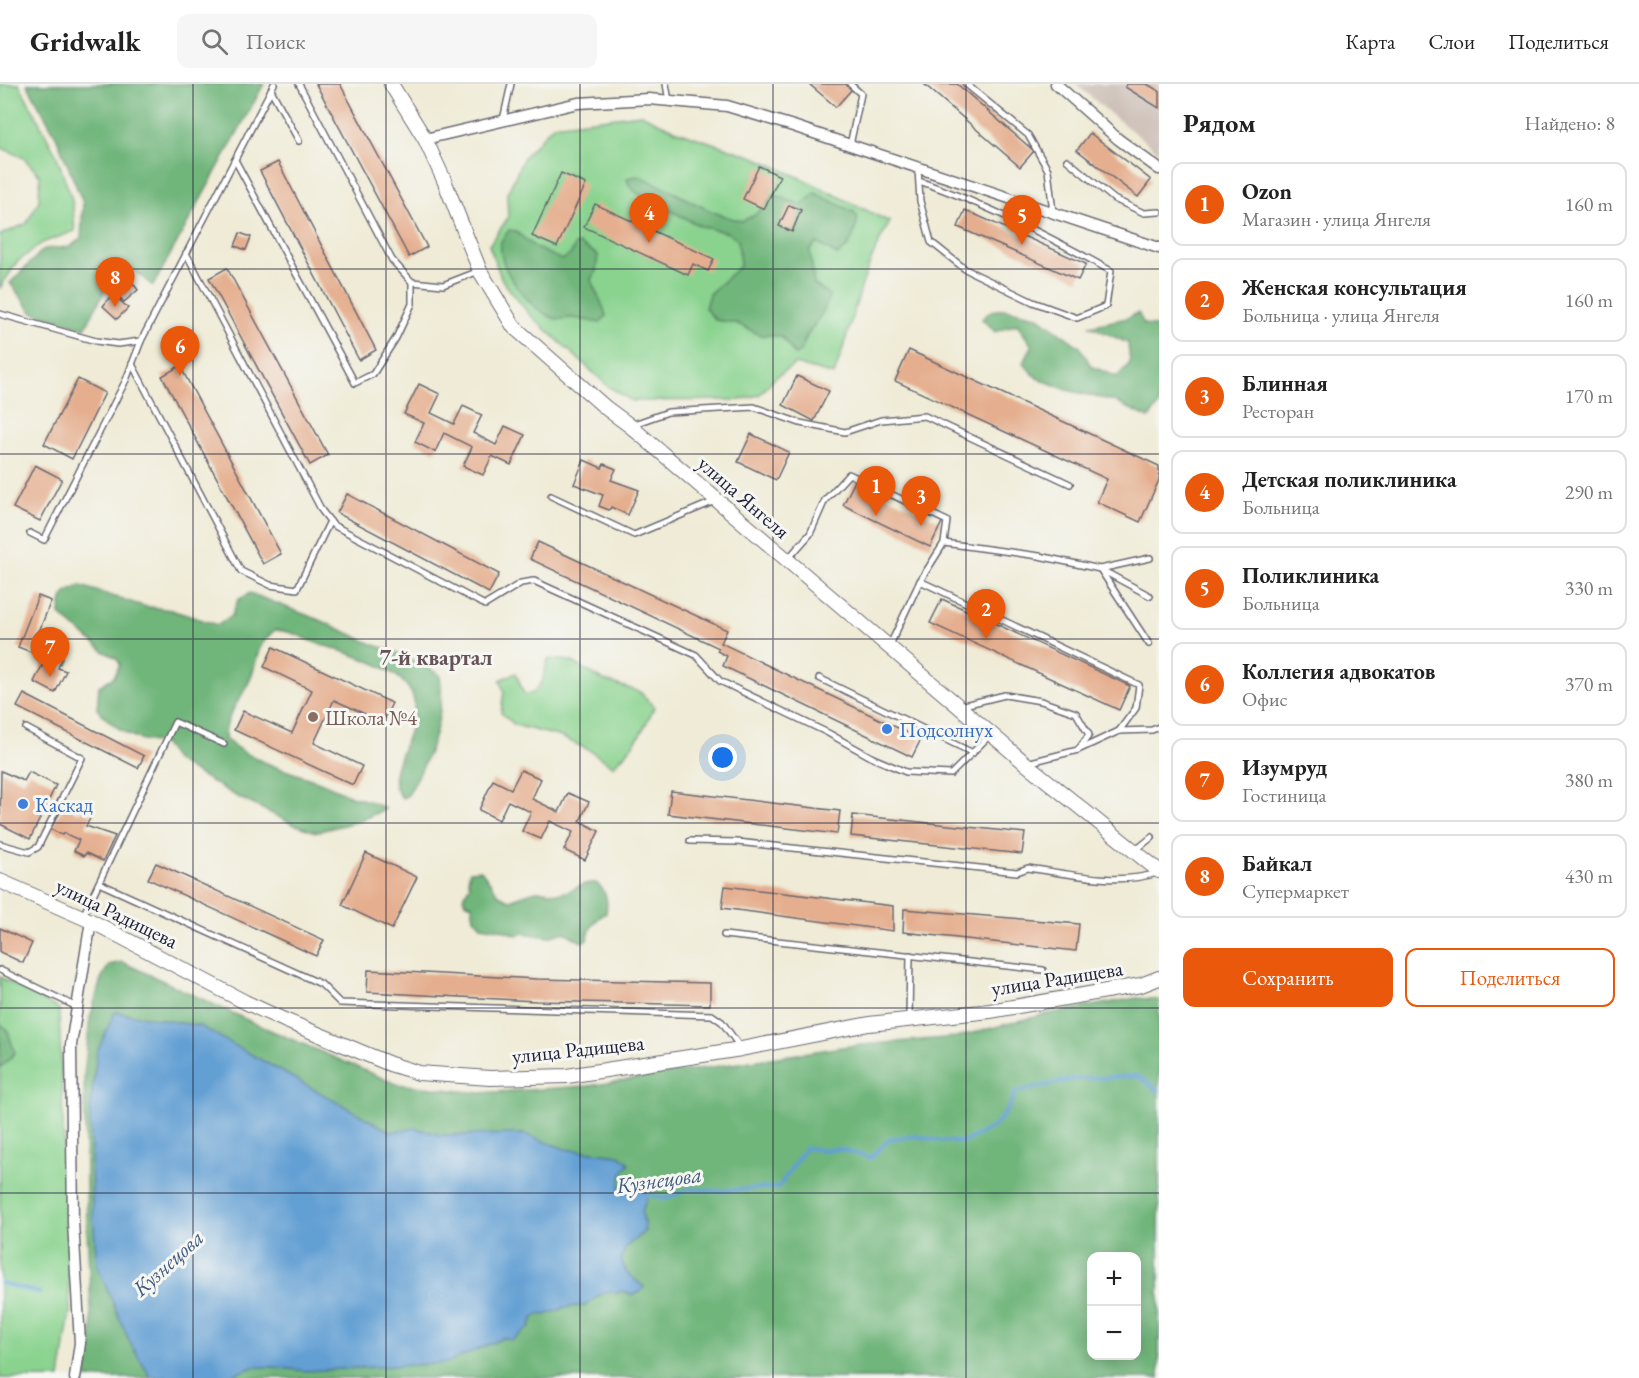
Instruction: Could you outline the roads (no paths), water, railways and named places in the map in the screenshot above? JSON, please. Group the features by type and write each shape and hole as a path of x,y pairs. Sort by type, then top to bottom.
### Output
{"street":[{"name":"улица Янгеля","path":"391,84 425,139 480,271 514,327 606,408 629,425 1025,763 1159,872"},
{"path":"1056,84 1118,138 1159,169"},
{"path":"425,139 578,103 649,99 727,106 1159,248"},
{"name":"улица Радищева","path":"0,881 87,919 264,1011 349,1048 418,1073 490,1078 567,1076 741,1048 869,1024 990,1011 1141,985 1159,978"},
{"path":"75,1378 80,1343 74,1222 71,1045 87,919"}],"lane":[{"path":"299,84 392,260 412,282 443,285 480,271"},
{"path":"503,120 511,84"},
{"path":"666,84 669,101"},
{"path":"850,84 861,94 850,145"},
{"path":"966,84 1028,135 1048,170 1053,213"},
{"path":"273,87 299,141"},
{"path":"30,533 44,540 132,364 141,341 273,87"},
{"path":"235,160 355,383 373,374 396,338 412,304 412,282"},
{"path":"1067,160 1114,199 1144,213 1159,212"},
{"path":"918,169 920,201 931,242 965,269 1033,302 1077,318 1106,306 1111,271 1049,237 954,193 919,181"},
{"path":"186,253 322,511 333,525 485,605 521,583 534,581 696,655 720,681 828,733 873,758 906,772 951,774 991,734"},
{"path":"0,314 96,341 118,344 141,341"},
{"path":"132,364 241,571 270,585 297,589 330,521"},
{"path":"629,425 668,412 754,407 800,423 845,432 881,420 925,416 1070,484"},
{"path":"786,561 810,534 825,500 849,474 947,521 944,543 920,581 889,647"},
{"path":"551,496 634,535 717,501"},
{"path":"944,543 1039,556 1100,569 1150,596"},
{"path":"1100,569 1150,558"},
{"path":"1100,569 1149,644"},
{"path":"920,581 1139,685 1136,708 1119,731"},
{"path":"819,678 973,753"},
{"path":"958,706 1005,695 1041,701 1076,713 1089,735 1078,750"},
{"path":"87,919 99,883 175,722 224,744"},
{"path":"1025,763 1078,750 1119,731 1152,730 1159,727"},
{"path":"0,844 29,852 38,847 82,758 26,728"},
{"path":"1135,851 1152,837"},
{"path":"690,841 737,842 1017,872 1028,868 1119,880 1139,879 1159,872"},
{"path":"99,883 321,984 340,1003 712,1015 722,1022 741,1048"},
{"path":"724,935 1043,970"},
{"path":"909,1019 910,956"},
{"path":"0,970 77,1007"}],"water":[{"path":"115,1012 200,1026 391,1132 415,1128 442,1135 524,1134 565,1149 620,1155 629,1163 622,1173 619,1190 639,1188 649,1194 642,1211 645,1231 626,1247 621,1260 627,1273 644,1287 640,1292 632,1295 623,1291 617,1293 609,1291 584,1306 564,1307 546,1315 539,1314 533,1319 529,1328 512,1340 503,1338 447,1363 306,1371 253,1367 225,1378 151,1378 131,1345 97,1266 92,1204 90,1110 97,1052"}],"waterway":[{"name":"Кузнецова","path":"645,1195 665,1199 689,1189 717,1191 779,1187 805,1148 840,1149 870,1158 890,1139 917,1136 941,1141 964,1142 995,1126 1008,1109 1016,1092 1075,1079 1138,1076 1159,1091"},
{"name":"Кузнецова","path":"0,1283 40,1293"}],"place":[{"name":"Детская поликлиника","path":"649,243"},
{"name":"Поликлиника","path":"1022,245"},
{"name":"Байкал","path":"115,307"},
{"name":"Коллегия адвокатов","path":"180,376"},
{"name":"Ozon","path":"876,516"},
{"name":"Блинная","path":"921,526"},
{"name":"Женская консультация","path":"986,639"},
{"name":"Изумруд","path":"50,677"},
{"name":"Школа №4","path":"313,717"},
{"name":"Подсолнух","path":"887,729"},
{"name":"Каскад","path":"23,804"}],"district":[{"name":"7-й квартал","path":"436,657"}]}
